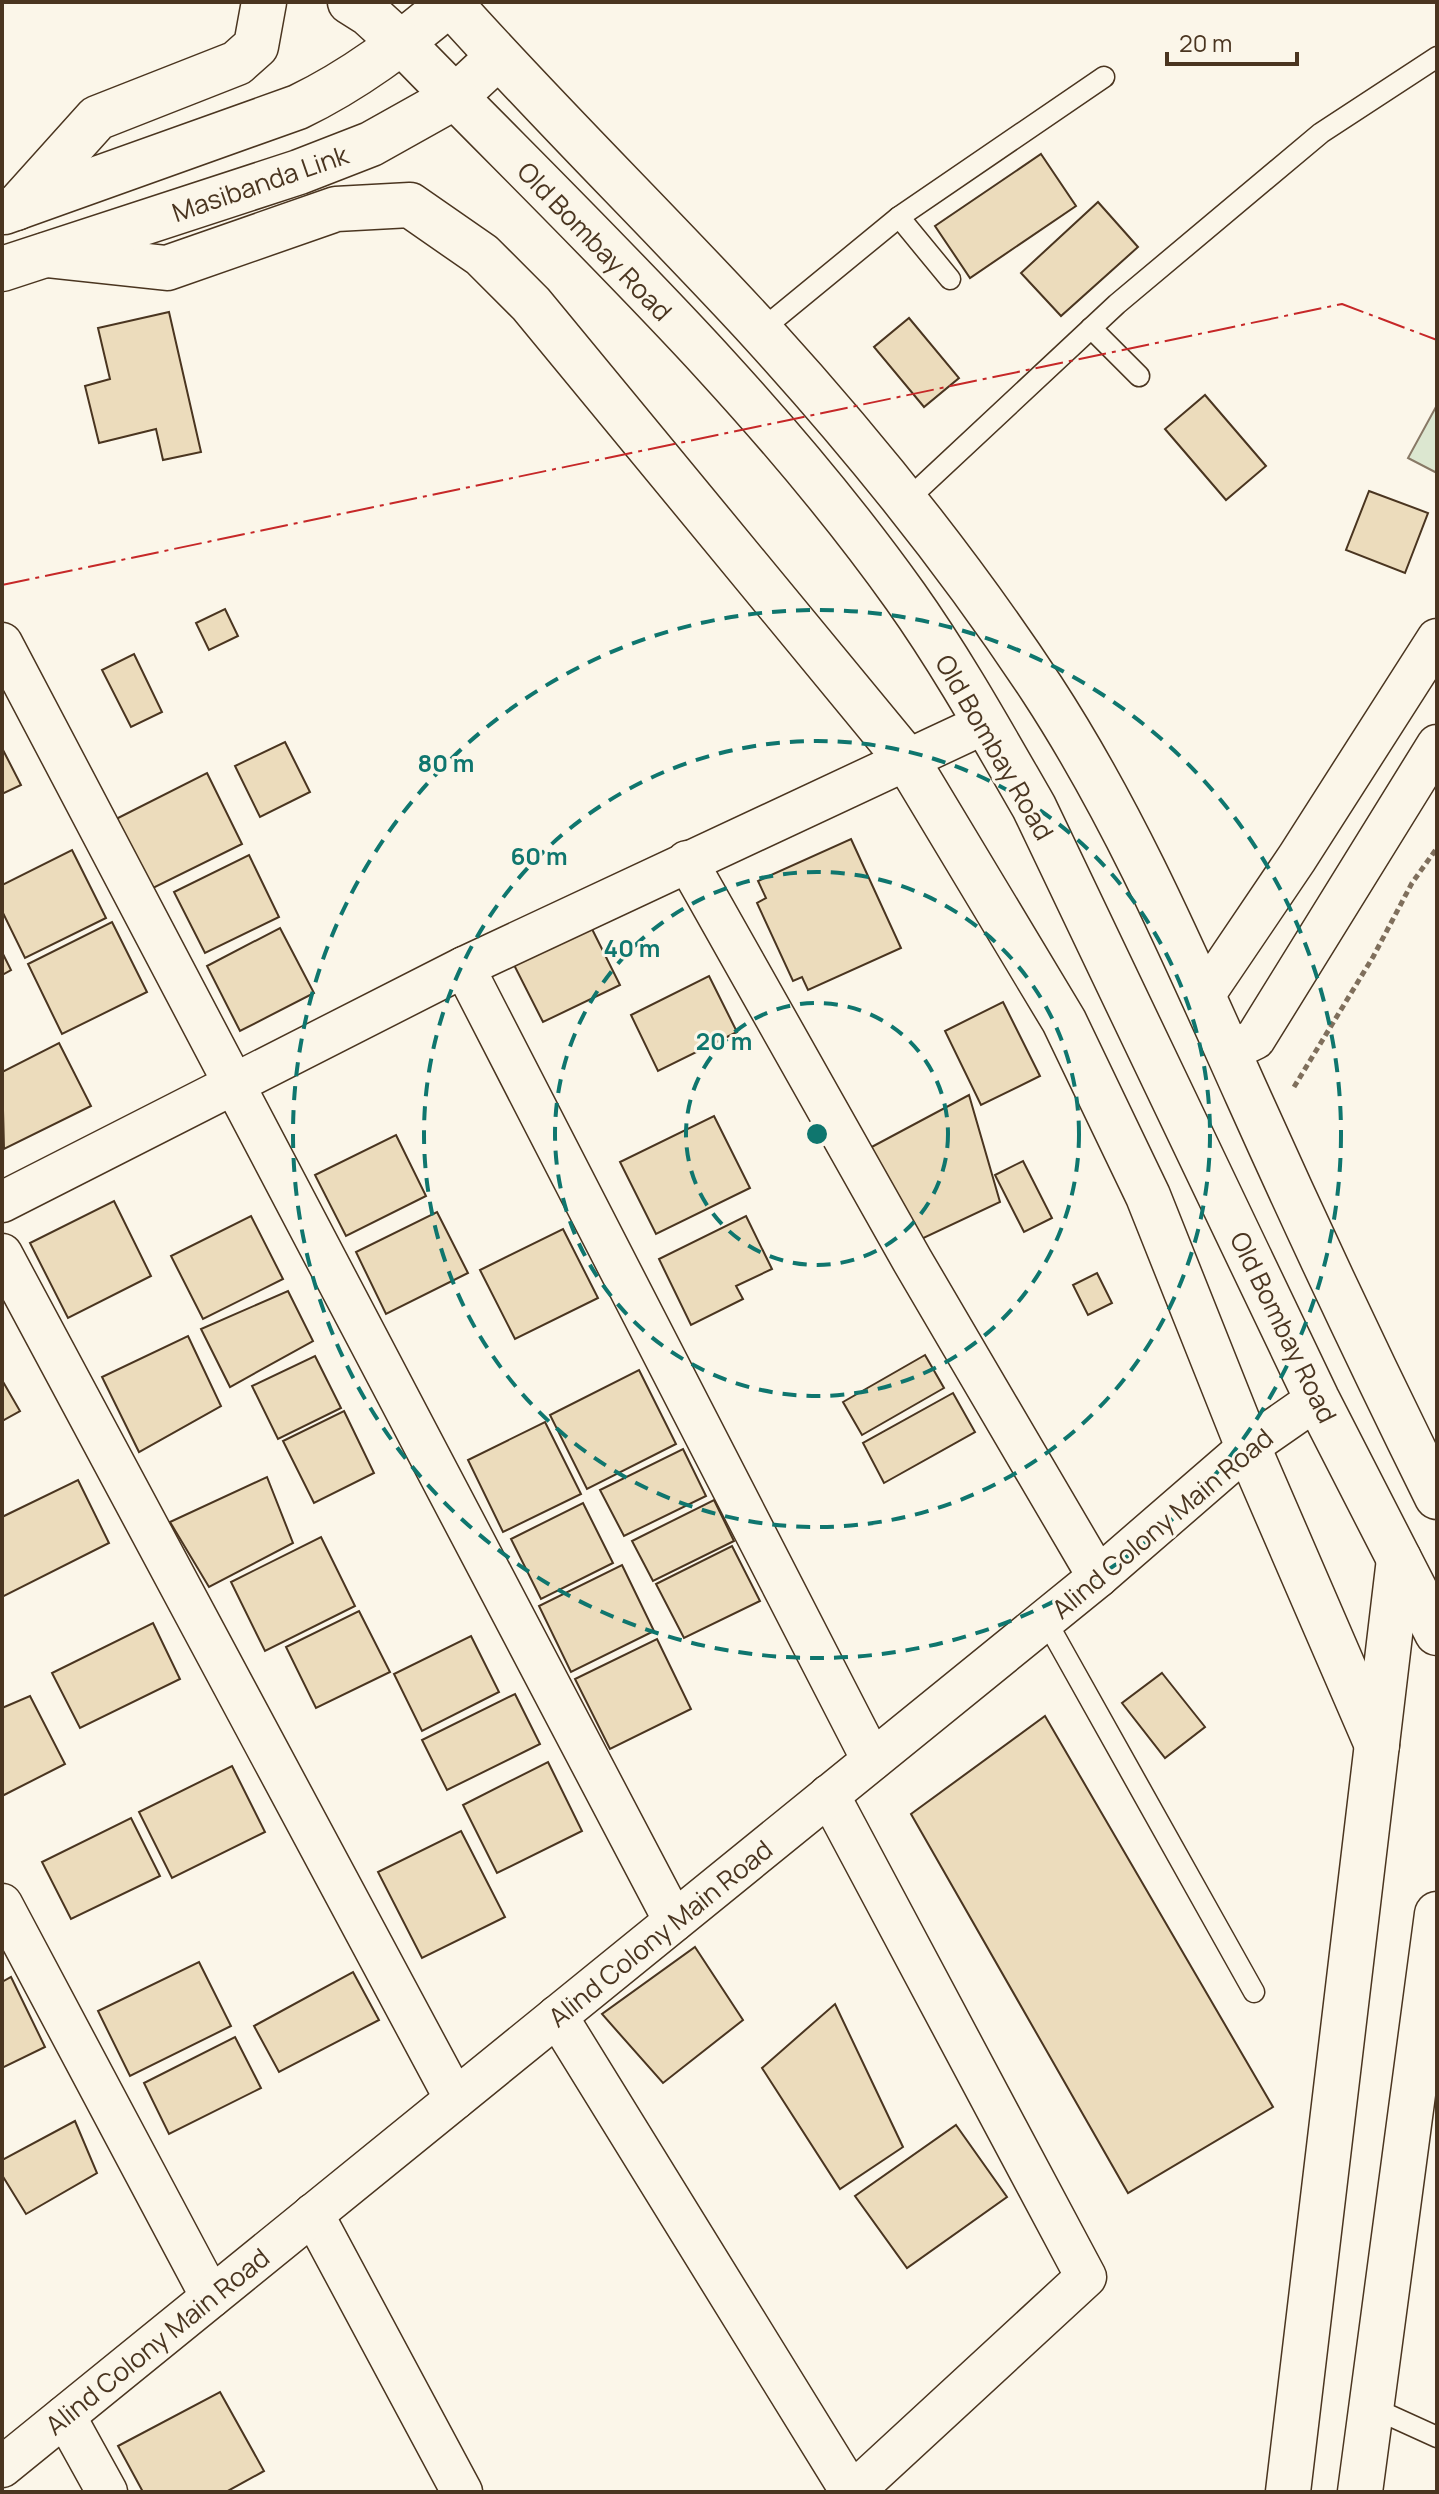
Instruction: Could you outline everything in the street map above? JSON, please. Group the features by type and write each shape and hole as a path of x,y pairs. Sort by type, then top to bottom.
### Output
{"main road":[{"path":"9,211 97,118 237,63 256,46 264,2"},
{"name":"Old Bombay Road","path":"350,2 402,43 709,357 801,463 905,596 986,723 1034,807 1317,1399 1437,1633"},
{"path":"9,211 298,107 327,93 402,43 450,2 497,58 760,331 848,430 959,570 1042,689 1097,779 1141,860 1365,1353 1437,1497"},
{"name":"Masibanda Link","path":"2,269 299,172 357,150 455,97 497,58"},
{"path":"46,255 167,268 336,209 410,205 482,255 531,304 907,760 1064,1021 1148,1196 1248,1447 1377,1745"},
{"path":"1288,2492 1399,1559"},
{"path":"1360,2492 1437,1914"}],"street":[{"path":"1203,997 1297,858 1437,639"},
{"path":"2,643 674,1921"},
{"path":"2,1202 464,967 986,723"},
{"path":"1228,1052 1255,1039 1437,745"},
{"path":"687,861 912,1260 1098,1577"},
{"path":"464,967 872,1760"},
{"path":"2,1254 455,2099"},
{"name":"Alind Colony Main Road","path":"2,2467 1098,1577 1248,1447 1317,1399"},
{"path":"557,2016 852,2492 1086,2277 829,1795"},
{"path":"2,1904 211,2297"},
{"path":"313,2214 462,2492"},
{"path":"65,2416 107,2492"}],"lane":[{"path":"905,502 1091,328 1321,133 1437,57"},
{"path":"760,331 899,217 1104,77"},
{"path":"899,217 950,279"},
{"path":"1091,328 1139,376"},
{"path":"1045,1619 1254,1992"},
{"path":"1371,2407 1437,2437"}],"path":[{"path":"1265,1134 1373,957 1412,883 1437,848"}],"green space":[{"path":"1437,405 1437,473 1408,458"}],"building":[{"path":"1041,154 1076,206 970,278 935,226"},
{"path":"1098,202 1138,247 1061,316 1021,273"},
{"path":"169,312 201,452 163,460 156,429 99,443 85,386 110,379 98,328"},
{"path":"909,318 959,378 924,407 874,347"},
{"path":"1205,395 1266,466 1226,500 1165,429"},
{"path":"1369,491 1428,513 1405,573 1346,550"},
{"path":"225,609 238,636 209,650 196,623"},
{"path":"134,654 162,712 131,727 102,670"},
{"path":"285,742 310,792 260,817 235,766"},
{"path":"2,748 21,785 2,794"},
{"path":"207,773 242,844 151,889 116,819"},
{"path":"851,839 901,948 808,990 802,977 793,981 757,903 766,898 758,881"},
{"path":"72,850 106,918 25,958 2,911 2,885"},
{"path":"249,855 279,917 205,953 174,892"},
{"path":"112,922 147,992 62,1034 28,964"},
{"path":"589,923 620,985 543,1022 512,961"},
{"path":"280,928 314,993 240,1031 207,966"},
{"path":"2,952 11,970 2,975"},
{"path":"709,976 737,1032 658,1071 631,1015"},
{"path":"1003,1002 1040,1076 981,1105 945,1031"},
{"path":"59,1043 91,1106 4,1149 2,1072"},
{"path":"969,1095 1000,1202 915,1242 866,1150"},
{"path":"714,1116 750,1188 656,1234 620,1162"},
{"path":"396,1135 426,1196 346,1236 315,1175"},
{"path":"1023,1161 1052,1218 1024,1232 995,1175"},
{"path":"114,1201 151,1276 68,1318 30,1243"},
{"path":"437,1212 468,1273 386,1314 356,1252"},
{"path":"251,1216 283,1279 203,1319 171,1256"},
{"path":"746,1216 772,1269 736,1286 743,1299 691,1325 659,1259"},
{"path":"563,1229 598,1298 515,1339 480,1270"},
{"path":"1097,1273 1112,1303 1088,1315 1073,1285"},
{"path":"288,1291 313,1341 230,1387 201,1329"},
{"path":"188,1336 221,1406 139,1452 102,1377"},
{"path":"925,1355 944,1388 862,1435 843,1402"},
{"path":"315,1356 341,1408 278,1439 252,1386"},
{"path":"639,1370 676,1444 587,1489 550,1415"},
{"path":"2,1380 20,1411 2,1421"},
{"path":"953,1393 975,1432 884,1483 863,1443"},
{"path":"344,1411 374,1473 314,1503 283,1441"},
{"path":"545,1422 581,1494 503,1532 468,1460"},
{"path":"683,1449 706,1496 624,1536 600,1490"},
{"path":"267,1477 293,1543 209,1587 170,1522"},
{"path":"78,1480 109,1543 2,1597 2,1517"},
{"path":"714,1500 734,1541 653,1581 632,1541"},
{"path":"583,1503 613,1563 541,1599 511,1539"},
{"path":"321,1537 355,1606 265,1651 231,1582"},
{"path":"732,1546 760,1601 684,1638 656,1584"},
{"path":"622,1565 654,1631 571,1672 539,1606"},
{"path":"359,1611 390,1672 316,1708 286,1647"},
{"path":"153,1623 180,1679 80,1728 52,1673"},
{"path":"471,1636 499,1692 422,1731 394,1674"},
{"path":"657,1639 691,1709 610,1749 575,1679"},
{"path":"1162,1673 1205,1727 1165,1758 1122,1703"},
{"path":"515,1694 540,1744 447,1790 422,1740"},
{"path":"30,1696 65,1764 2,1796 2,1708"},
{"path":"1045,1716 1273,2107 1128,2193 911,1814"},
{"path":"548,1762 582,1831 497,1873 463,1805"},
{"path":"232,1766 265,1832 172,1878 139,1812"},
{"path":"131,1818 160,1876 71,1919 42,1862"},
{"path":"461,1831 505,1917 422,1958 378,1872"},
{"path":"695,1947 743,2020 663,2083 602,2014"},
{"path":"199,1962 231,2026 130,2076 98,2011"},
{"path":"353,1972 379,2020 279,2072 254,2026"},
{"path":"11,1977 45,2047 2,2068 2,1982"},
{"path":"835,2004 903,2147 840,2189 762,2068"},
{"path":"235,2037 261,2088 169,2134 144,2083"},
{"path":"75,2121 97,2173 26,2214 2,2175 2,2160"},
{"path":"956,2125 1007,2197 907,2268 855,2196"},
{"path":"220,2392 264,2471 226,2492 143,2492 118,2446"}],"power":[{"path":"2,585 1342,304 1437,340"}]}
